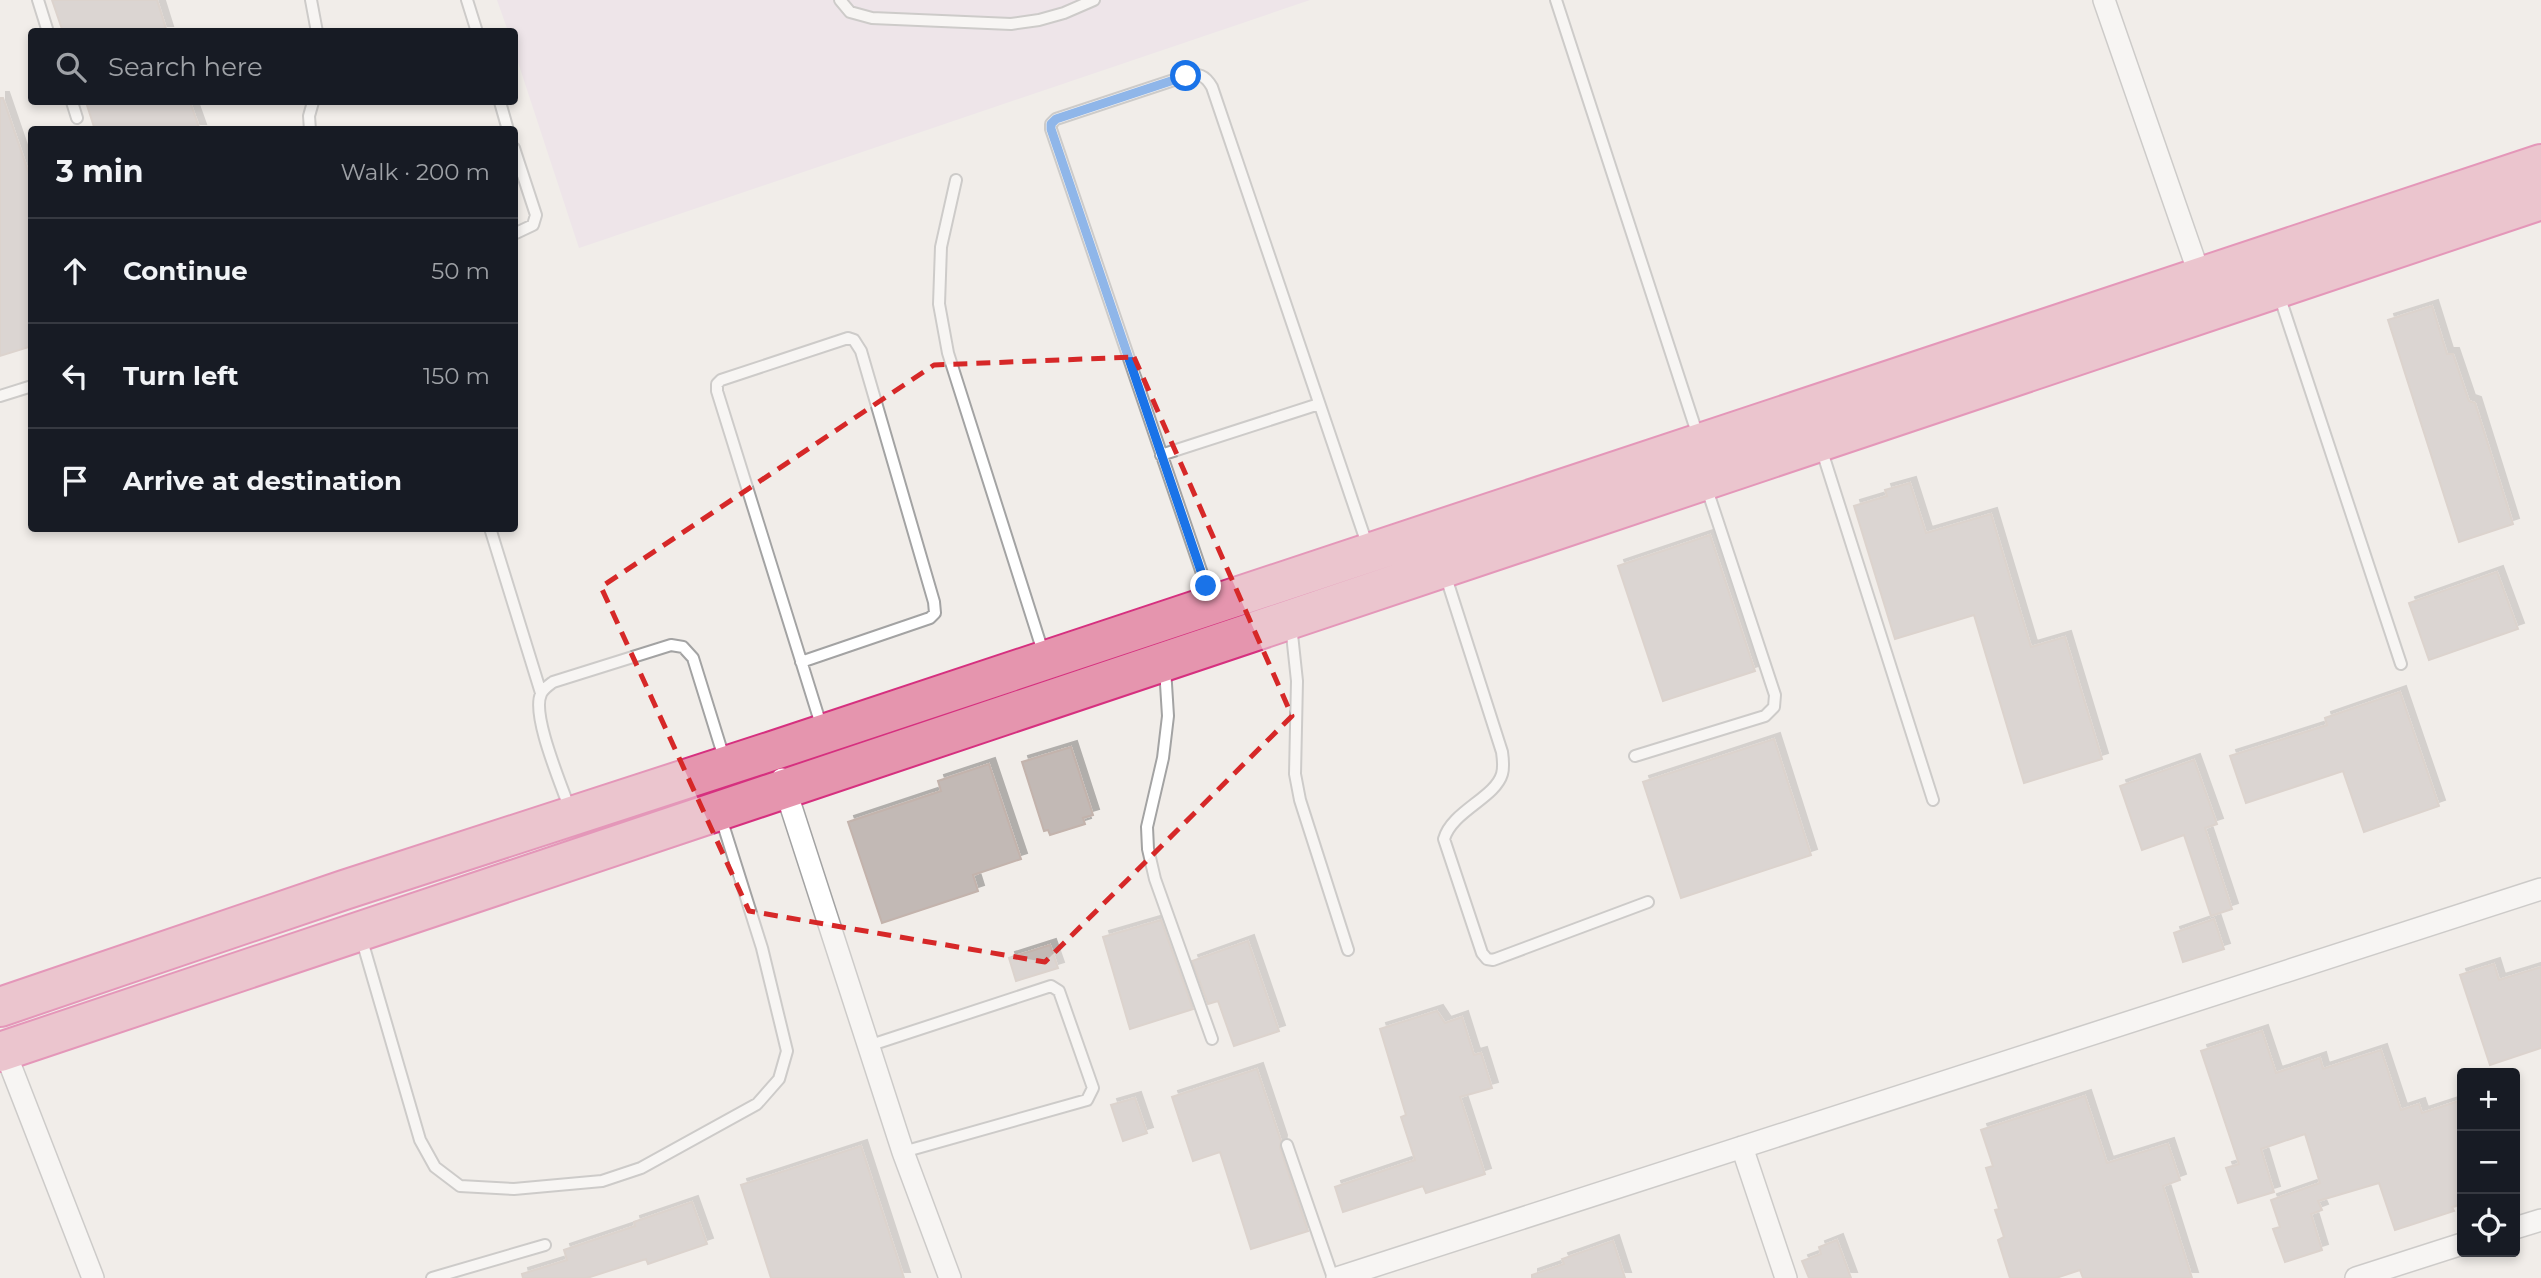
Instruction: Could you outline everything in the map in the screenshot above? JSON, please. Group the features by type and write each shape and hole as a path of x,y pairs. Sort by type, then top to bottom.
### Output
{"highway":[{"path":"1,1047 359,931 1819,442 2541,164"},
{"path":"0,1007 331,894 1046,661 1700,442 2206,294 2277,289 2541,200"}],"street":[{"path":"2105,0 2206,294"},
{"path":"772,751 903,1152 950,1278"},
{"path":"1335,1278 2541,888"},
{"path":"1,1047 93,1278"},
{"path":"1742,1147 1786,1278"},
{"path":"2520,1226 2541,1220"},
{"path":"2356,1278 2457,1246"}],"lane":[{"path":"38,0 47,28"},
{"path":"311,0 316,28"},
{"path":"467,0 476,28"},
{"path":"840,0 850,12 872,18 1011,24 1052,17 1094,0"},
{"path":"1556,0 1700,442"},
{"path":"1213,605 1051,129 1051,124 1056,119 1186,76 1197,74 1206,77 1212,87 1370,553"},
{"path":"73,105 77,118"},
{"path":"310,126 312,105"},
{"path":"500,105 508,126"},
{"path":"518,160 536,215 533,225 518,232"},
{"path":"956,180 941,247 939,304 948,354 1046,661"},
{"path":"2277,289 2400,664"},
{"path":"801,662 930,618 935,613 861,351 854,340 848,338 721,380 716,391 801,662 824,734"},
{"path":"0,396 28,387"},
{"path":"1161,455 1319,404"},
{"path":"1819,442 1933,800"},
{"path":"1635,756 1765,716 1774,707 1775,695 1704,480"},
{"path":"491,532 541,692 538,708 543,734 572,816"},
{"path":"1443,568 1502,752 1504,771 1499,781 1451,825 1444,839 1482,953 1493,960 1648,902"},
{"path":"1290,619 1297,681 1295,774 1300,800 1348,950"},
{"path":"541,692 553,682 671,645 683,647 693,658 727,766"},
{"path":"1164,662 1168,716 1163,758 1147,827 1148,849 1155,879 1212,1039"},
{"path":"359,931 420,1140 435,1167 460,1186 514,1189 602,1181 641,1168 757,1104 779,1079 787,1051 762,948 718,811"},
{"path":"868,1046 1051,986 1059,991 1093,1088 1087,1100 903,1152"},
{"path":"1287,1145 1335,1278"},
{"path":"432,1278 545,1245"}],"highlighted area":[{"path":"1134,357 1292,716 1045,962 749,911 601,587 934,365"}],"shaded area":[{"path":"497,0 1310,0 579,248 518,62 518,28 507,28"}],"building":[{"path":"52,0 157,0 166,28 62,28"},
{"path":"0,98 3,98 28,171 28,347 0,356"},
{"path":"87,105 191,105 199,126 94,126"},
{"path":"2432,306 2447,354 2453,354 2469,401 2475,403 2513,524 2459,542 2388,320"},
{"path":"1910,483 1926,533 1991,514 2031,647 2065,637 2102,759 2024,783 1974,615 1895,639 1854,506 1887,496 1885,490"},
{"path":"1710,535 1755,671 1663,701 1618,566"},
{"path":"2497,572 2518,629 2429,660 2409,603"},
{"path":"2400,692 2439,806 2364,832 2343,771 2246,803 2230,756 2327,725 2325,718"},
{"path":"1774,739 1811,855 1681,898 1643,782"},
{"path":"1071,747 1093,815 1083,818 1085,824 1050,835 1048,830 1044,831 1022,762"},
{"path":"2194,760 2217,824 2205,828 2232,909 2211,916 2184,835 2142,850 2120,786"},
{"path":"989,764 1021,859 973,875 978,891 882,923 848,822 941,791 938,781"},
{"path":"2214,919 2224,949 2183,962 2174,933"},
{"path":"1161,920 1193,1009 1130,1029 1103,937"},
{"path":"1248,941 1279,1031 1234,1046 1218,1001 1208,1004 1192,961"},
{"path":"1050,945 1058,968 1016,981 1009,958"},
{"path":"2494,964 2499,980 2541,967 2541,1048 2490,1065 2460,975"},
{"path":"1437,1011 1445,1023 1462,1017 1474,1055 1481,1053 1492,1088 1460,1097 1485,1174 1426,1193 1423,1186 1343,1212 1335,1187 1415,1160 1401,1117 1406,1115 1380,1029"},
{"path":"2262,1031 2276,1073 2320,1058 2323,1069 2381,1050 2401,1110 2419,1104 2422,1113 2457,1102 2457,1206 2452,1207 2454,1211 2395,1230 2379,1183 2318,1201 2322,1210 2311,1214 2322,1250 2285,1262 2273,1229 2280,1227 2271,1200 2320,1183 2305,1134 2261,1149 2274,1192 2238,1203 2226,1168 2239,1164 2201,1051"},
{"path":"1257,1069 1308,1231 1251,1249 1220,1152 1193,1161 1172,1097"},
{"path":"2085,1096 2107,1163 2168,1144 2180,1180 2163,1186 2192,1278 2083,1278 2080,1270 2056,1278 2010,1278 1998,1240 2004,1237 1995,1210 1999,1209 1986,1168 1993,1166 1981,1130"},
{"path":"1135,1098 1147,1133 1123,1141 1111,1105"},
{"path":"861,1146 904,1278 771,1278 741,1185"},
{"path":"692,1202 707,1244 648,1264 646,1259 587,1278 523,1278 522,1274 567,1260 564,1250 635,1226 634,1222"},
{"path":"1837,1240 1851,1278 1809,1278 1802,1261 1821,1254 1819,1247"},
{"path":"1613,1241 1625,1278 1532,1278 1532,1275 1564,1264 1562,1259"}],"route":[{"path":"1186,76 1056,119 1051,124 1051,129 1206,586"}]}
